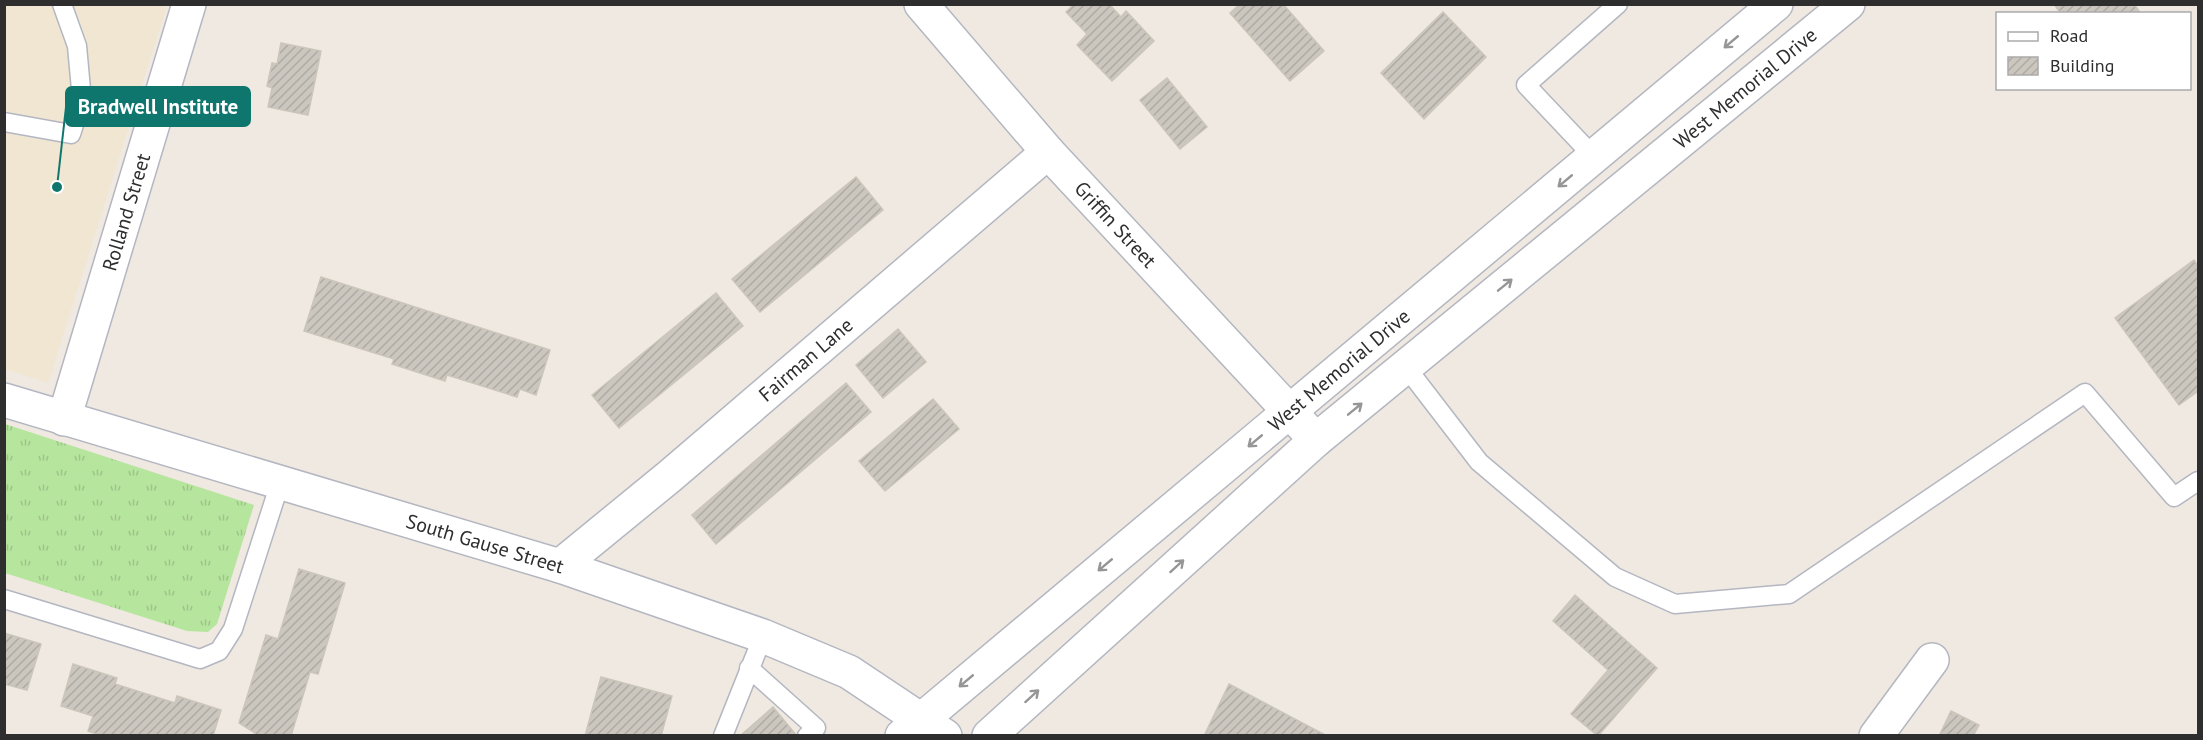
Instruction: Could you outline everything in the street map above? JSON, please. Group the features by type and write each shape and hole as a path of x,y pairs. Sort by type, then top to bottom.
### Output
{"street":[{"name":"Rolland Street","path":"64,419 189,4"},
{"name":"Griffin Street","path":"921,4 1048,152 1316,440"},
{"name":"West Memorial Drive","path":"922,730 1290,411 1776,4"},
{"name":"West Memorial Drive","path":"989,735 1316,440 1848,4"},
{"name":"Fairman Lane","path":"560,566 670,476 1048,152"},
{"name":"South Gause Street","path":"4,400 560,566 763,636 849,672 922,730"},
{"path":"1876,735 1932,660"}],"lane":[{"path":"4,123 71,134 82,100 77,46 62,4"},
{"path":"1594,157 1526,85 1618,4"},
{"path":"1406,367 1479,462 1615,577 1675,603 1789,594 2085,393 2174,497 2199,481"},
{"path":"4,599 200,659 219,651 233,629 280,483"},
{"path":"723,735 763,636"},
{"path":"749,668 816,728 807,735"}],"shaded area":[{"path":"5,5 167,5 48,383 5,369"}],"green space":[{"path":"5,424 254,505 217,624 208,632 187,631 5,573"}],"building":[{"path":"1074,4 1109,4 1121,17 1126,11 1154,41 1112,81 1077,45 1087,34 1066,12"},
{"path":"1240,4 1283,4 1324,51 1290,81 1230,13"},
{"path":"2054,4 2134,4 2140,12 2060,12"},
{"path":"1443,12 1486,57 1424,119 1381,73"},
{"path":"281,43 321,51 308,115 268,107 272,88 267,86 272,63 277,64"},
{"path":"1167,78 1207,127 1180,149 1140,100"},
{"path":"856,177 883,210 760,312 732,279"},
{"path":"2194,260 2198,266 2198,391 2179,405 2115,318"},
{"path":"321,277 550,350 536,395 520,389 517,397 447,375 445,381 392,364 394,359 304,331"},
{"path":"716,293 743,326 619,428 592,395"},
{"path":"898,329 926,362 883,398 856,365"},
{"path":"846,383 871,412 716,544 692,515"},
{"path":"933,399 959,429 885,491 859,461"},
{"path":"299,569 345,583 318,674 310,672 291,736 254,736 255,733 239,723 266,635 278,639"},
{"path":"1575,595 1657,668 1598,736 1571,714 1608,670 1553,621"},
{"path":"4,633 41,644 27,690 4,684"},
{"path":"73,664 117,678 115,684 175,703 177,696 221,710 213,736 102,736 88,731 93,716 61,706"},
{"path":"601,677 672,696 661,736 585,736"},
{"path":"1229,684 1327,736 1204,736"},
{"path":"773,707 797,736 740,736"},
{"path":"1951,711 1979,725 1973,736 1939,736"}],"place":[{"name":"Bradwell Institute","path":"57,187"}]}
